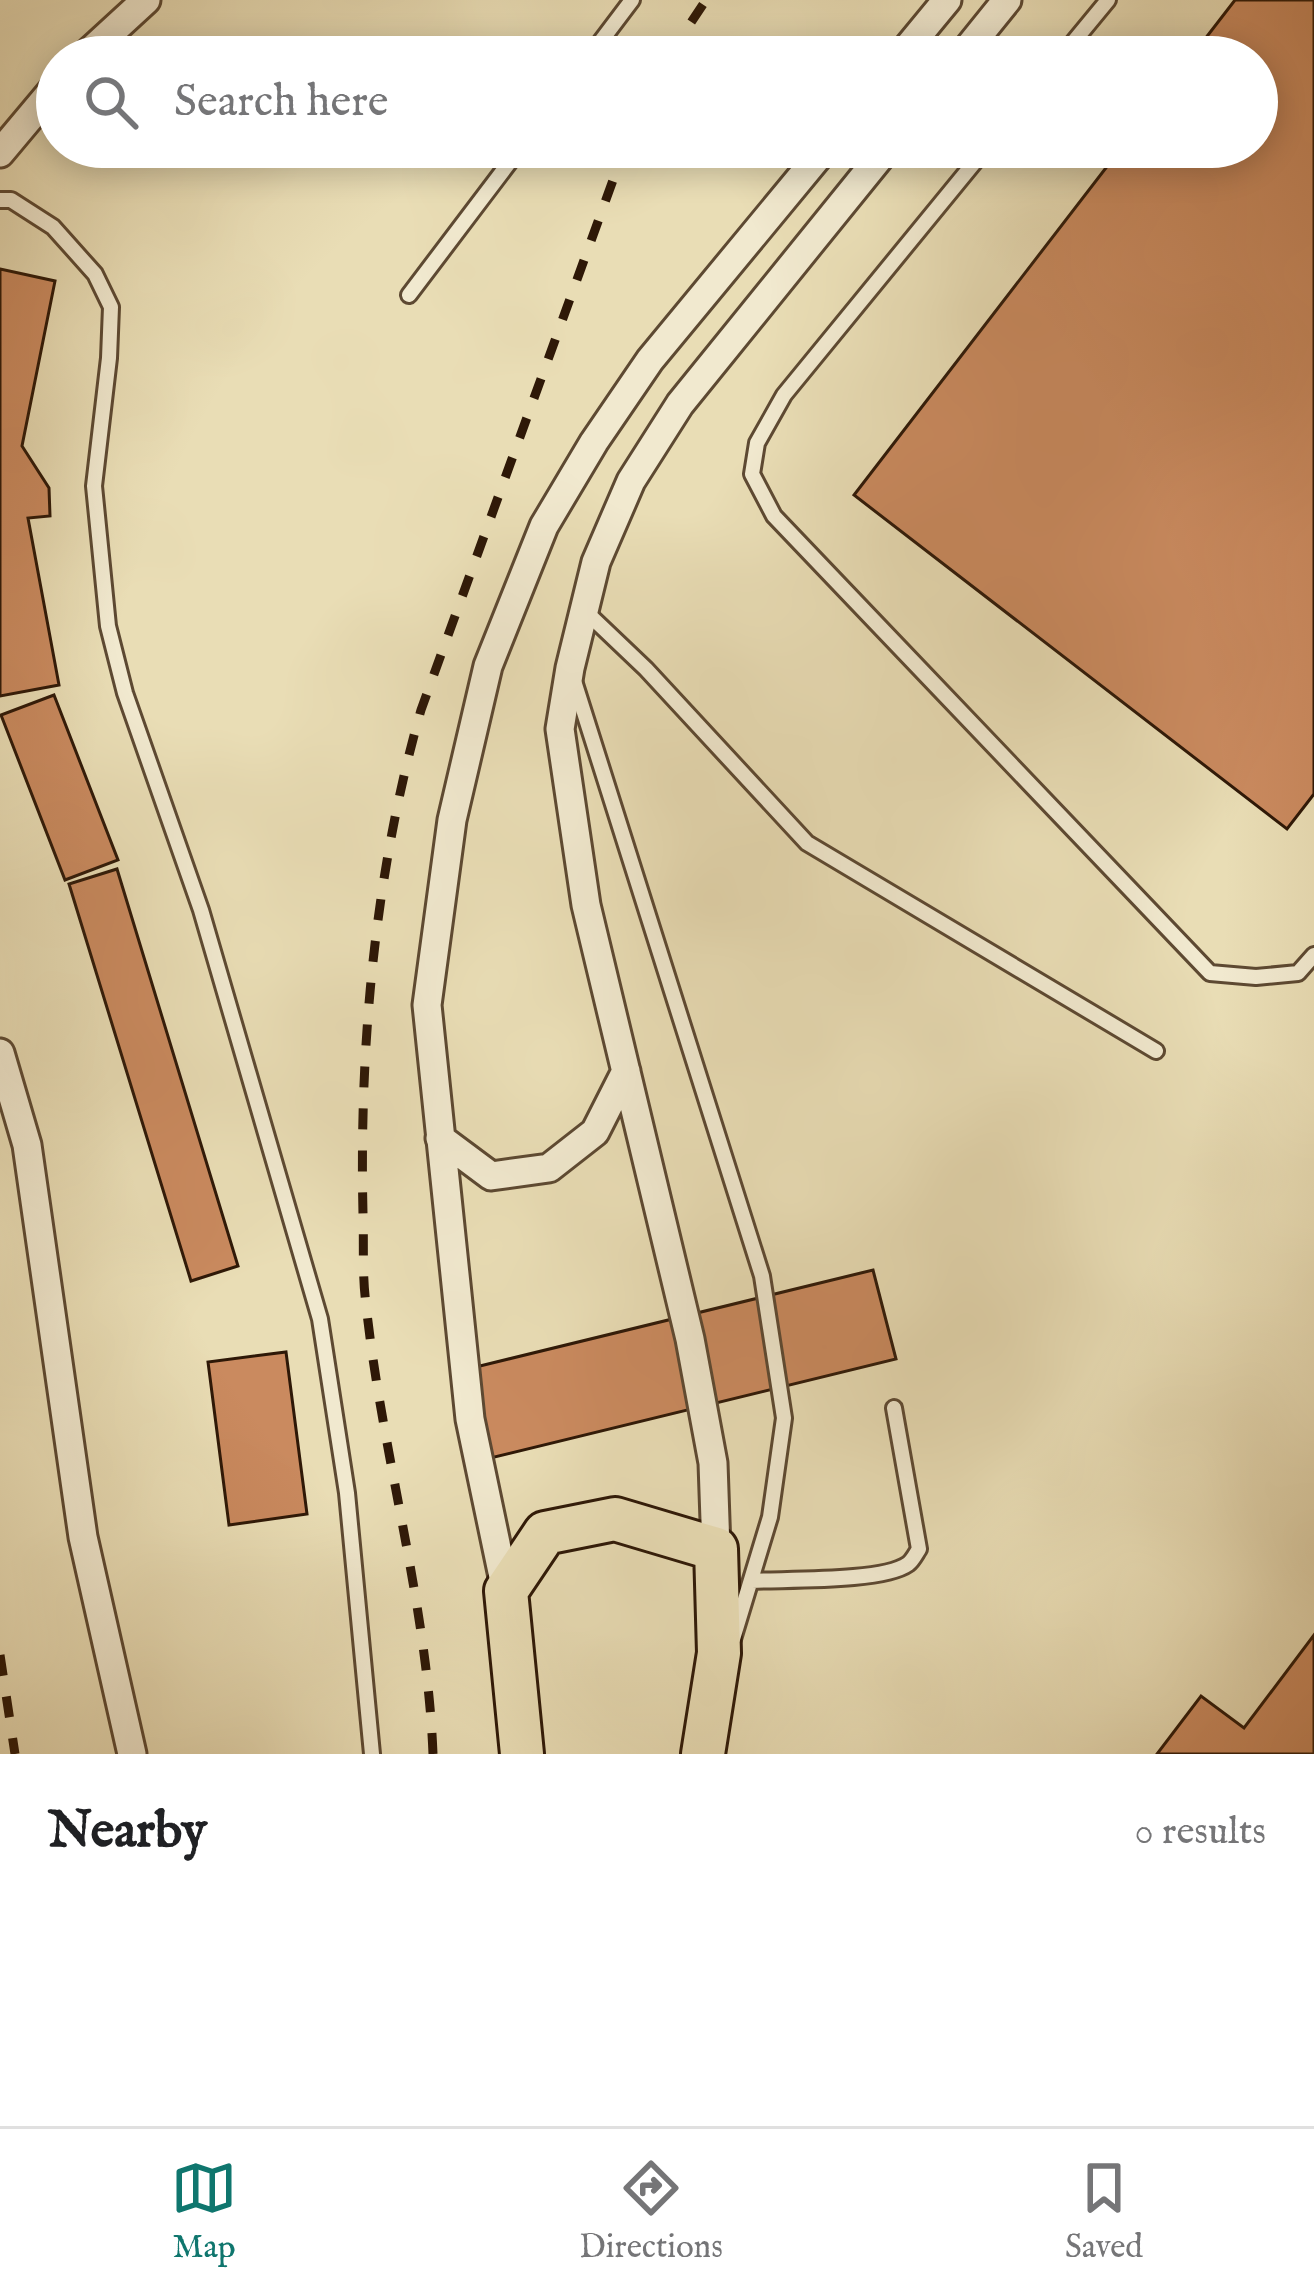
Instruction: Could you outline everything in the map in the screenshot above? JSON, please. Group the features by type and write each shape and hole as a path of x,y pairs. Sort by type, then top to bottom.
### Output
{"main road":[{"path":"522,1754 506,1592 545,1533 615,1519 716,1550 719,1653 703,1754"}],"street":[{"path":"107,36 146,0"},
{"path":"917,36 947,0"},
{"path":"978,36 1007,0"},
{"path":"0,153 36,110"},
{"path":"506,1592 470,1419 428,1005 452,820 488,666 544,526 650,360 809,168"},
{"path":"716,1550 712,1463 690,1339 586,905 560,729 596,562 631,481 680,404 871,168"},
{"path":"0,1053 27,1145 83,1537 132,1754"},
{"path":"440,1138 491,1176 549,1168 595,1132 626,1071"}],"lane":[{"path":"605,36 632,0"},
{"path":"1078,36 1108,0"},
{"path":"409,295 505,168"},
{"path":"970,168 784,395 758,442 752,474 774,516 1210,974 1298,973 1314,955"},
{"path":"0,200 11,200 53,227 95,274 111,307 110,358 94,486 108,626 125,692 200,910 320,1319 347,1493 372,1754"},
{"path":"583,609 646,669 807,843 1156,1051"},
{"path":"570,668 762,1276 784,1418 770,1517 710,1707"},
{"path":"752,1581 854,1576 911,1563 919,1549 894,1408"}],"building":[{"path":"1235,0 1314,0 1314,794 1287,829 854,495 1106,168 1278,168 1278,36 1207,36"},
{"path":"0,269 55,281 22,446 49,488 50,516 28,518 59,685 0,696"},
{"path":"54,695 118,860 65,880 1,715"},
{"path":"117,869 238,1266 191,1281 69,884"},
{"path":"873,1270 896,1359 474,1462 451,1373"},
{"path":"286,1352 307,1514 229,1525 208,1362"},
{"path":"1314,1635 1314,1754 1157,1754 1201,1696 1244,1728"}],"railway":[{"path":"682,36 706,0"},
{"path":"433,1754 422,1641 365,1293 362,1151 373,959 392,833 421,710 617,168"},
{"path":"0,1655 15,1754"}]}
